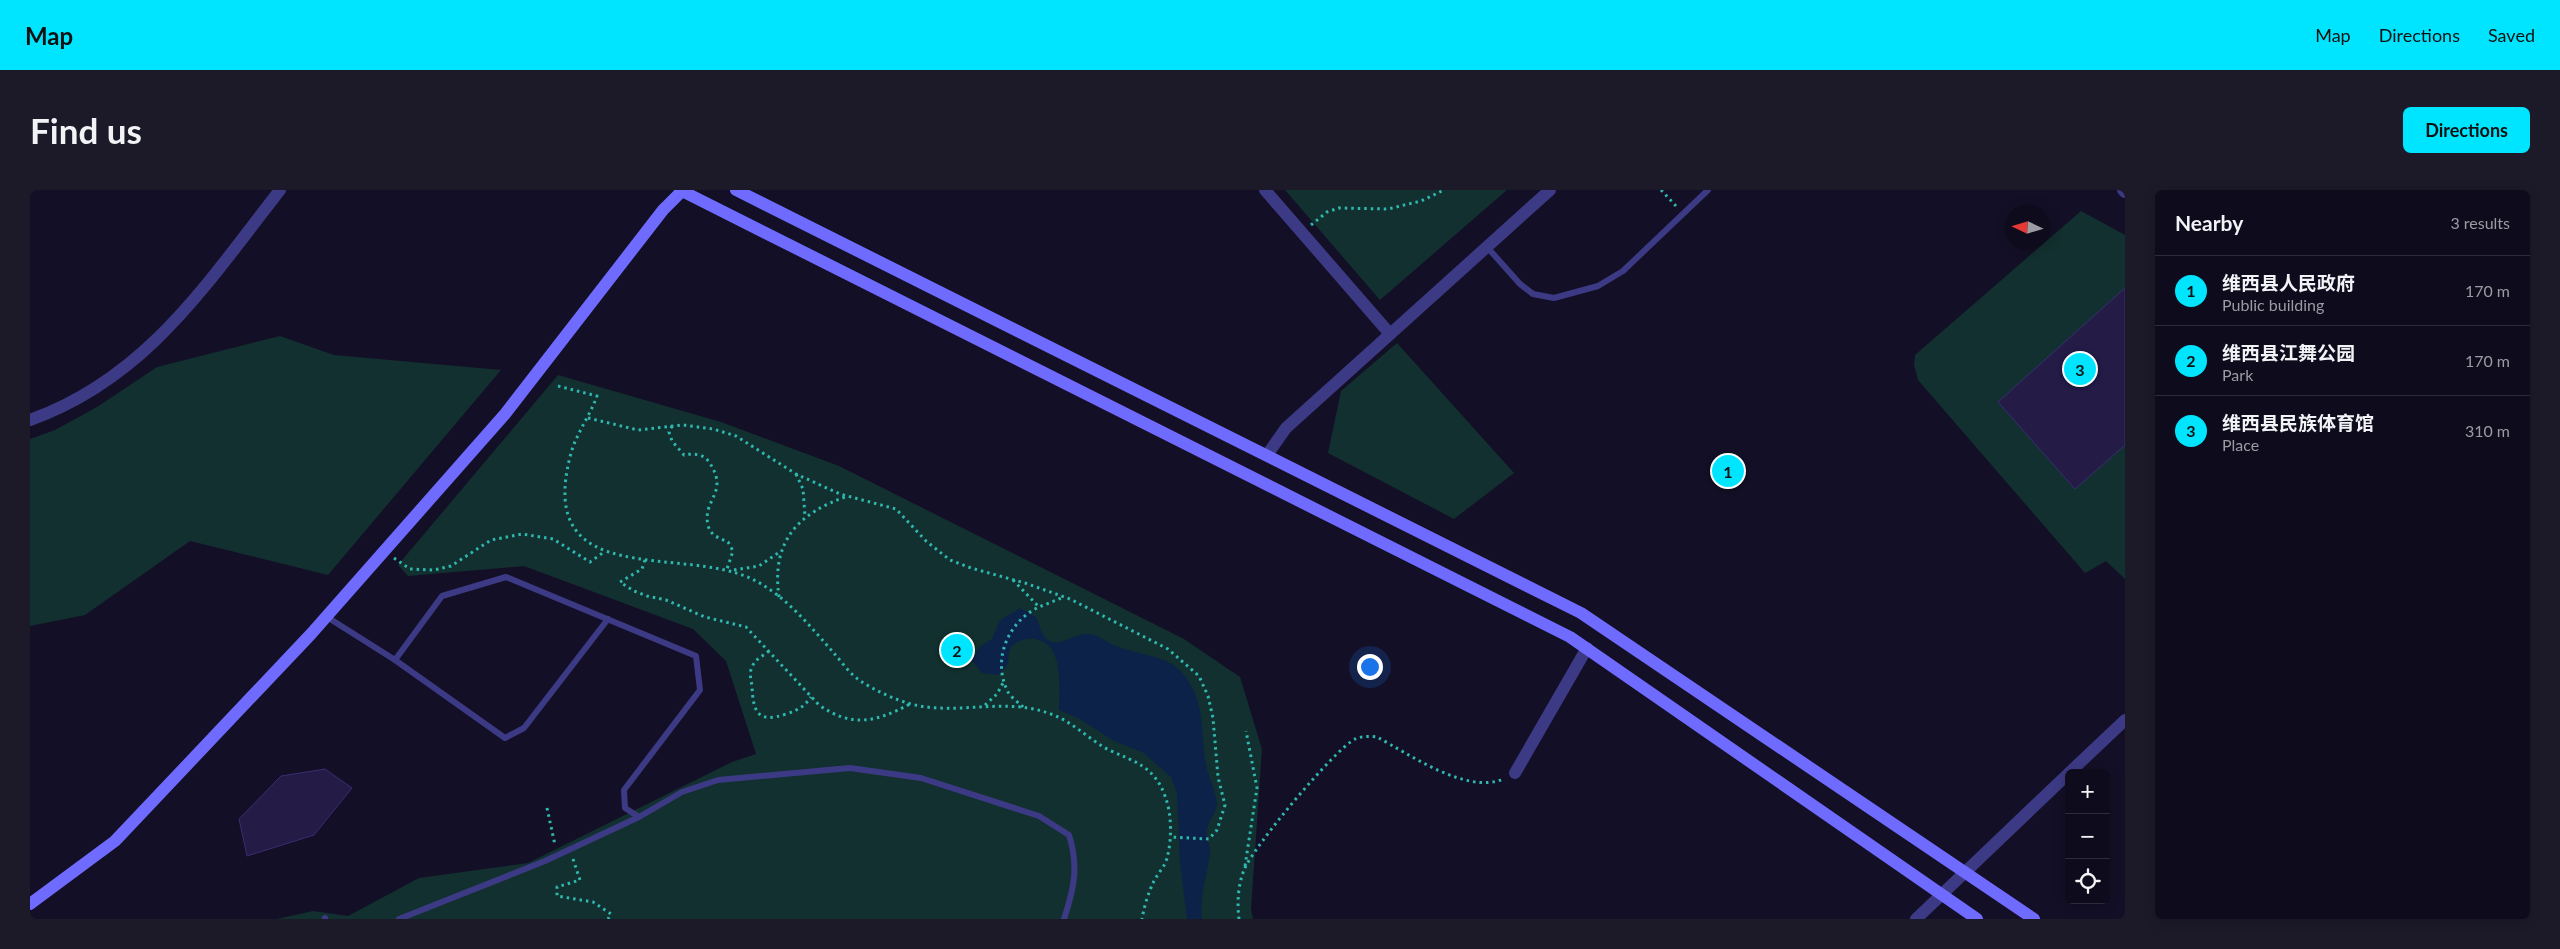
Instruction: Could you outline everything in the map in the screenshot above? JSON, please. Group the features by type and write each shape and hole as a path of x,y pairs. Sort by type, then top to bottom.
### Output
{"main road":[{"path":"30,904 101,853 121,836 327,617 505,414 663,210 682,190 1587,648 1977,919"},
{"path":"736,190 1581,613 2034,919"}],"street":[{"path":"30,420 76,399 107,380 152,346 175,323 280,190"},
{"path":"1265,190 1390,334"},
{"path":"1267,455 1286,428 1550,190"},
{"path":"1515,773 1587,648"},
{"path":"2073,769 2125,720"},
{"path":"1916,919 2065,777"}],"lane":[{"path":"1487,247 1520,284 1533,294 1554,298 1598,286 1622,271 1708,190"},
{"path":"395,660 442,596 506,577 696,656 700,690 624,790 624,808 639,817"},
{"path":"327,617 395,660 505,738 524,728 608,619"},
{"path":"399,919 557,855 639,817 682,792 718,780 850,768 921,778 1039,816 1069,835 1074,852 1074,888 1064,919"}],"path":[{"path":"1302,233 1327,212 1339,208 1388,209 1421,201 1444,190"},
{"path":"1661,190 1683,214"},
{"path":"558,386 596,396 570,456 565,499 570,516 579,534 589,544 604,552 645,560 727,570 759,566 781,551 805,516 831,502 849,496"},
{"path":"588,418 638,430 672,426 714,429 736,436 796,474 849,496 896,509 926,541 950,560 1064,597 1168,649 1199,676 1208,696 1214,718 1218,777 1225,805 1217,830 1209,839 1170,837"},
{"path":"672,426 669,432 672,441 684,455 692,453 706,458 714,470 718,482 716,494 709,506 708,525 714,536 728,542 733,551 727,570"},
{"path":"796,474 803,489 805,516"},
{"path":"385,551 410,569 434,570 450,566 491,540 522,534 553,539 590,562 604,552"},
{"path":"779,596 777,576 781,551"},
{"path":"645,560 642,569 620,582 634,591 666,600 705,617 746,627 811,697 831,713 844,719 860,721 875,719 910,704"},
{"path":"732,570 754,580 779,596 795,610 857,678 875,689 910,704 936,708 984,706 1024,708 1054,716 1093,741 1132,758 1148,770 1166,797 1170,837 1167,859 1153,882 1142,919"},
{"path":"1013,580 1039,607"},
{"path":"1024,708 1008,691 1004,680 1005,646 1009,633 1022,618 1039,607 1064,597"},
{"path":"769,652 756,660 750,672 753,702 758,713 768,719 774,718 798,710 811,697"},
{"path":"984,706 997,694 1004,680"},
{"path":"1239,919 1238,900 1257,788 1246,732"},
{"path":"1244,869 1277,821 1348,744 1367,736 1377,737 1450,776 1464,779 1501,781 1515,773"},
{"path":"547,808 550,823 554,829 557,855"},
{"path":"569,849 580,880 557,887 557,896 593,902 610,914 608,919"}],"green space":[{"path":"1285,190 1507,190 1380,300"},
{"path":"2081,211 2125,235 2125,579 2106,561 2085,573 1918,380 1914,365 1915,355 2036,250 2050,250 2050,238"},
{"path":"280,336 334,355 501,370 328,575 190,541 85,615 30,626 30,439 55,430 97,407 157,367"},
{"path":"1397,343 1514,473 1454,519 1328,453 1341,391"},
{"path":"558,375 721,422 839,466 1184,639 1240,677 1262,749 1251,909 1253,919 277,919 313,911 348,916 419,878 528,863 732,762 756,754 726,661 693,629 524,566 408,576 398,565"}],"water":[{"path":"1020,608 1037,618 1041,631 1052,642 1059,642 1081,635 1093,635 1116,646 1171,663 1187,679 1194,691 1200,710 1205,759 1217,802 1207,830 1210,852 1203,893 1202,919 1187,919 1180,864 1177,794 1171,777 1144,753 1114,741 1078,718 1059,710 1059,679 1056,658 1045,643 1029,639 1015,643 1011,647 1006,667 998,675 982,673 971,659 981,646 992,639 1000,620"}],"building":[{"path":"2125,288 2125,445 2075,489 1998,402"},
{"path":"325,769 352,788 314,835 247,856 239,819 281,776"}],"place":[{"name":"维西县民族体育馆","path":"2080,369"},
{"name":"维西县人民政府","path":"1728,471"},
{"name":"维西县江舞公园","path":"957,650"}]}
